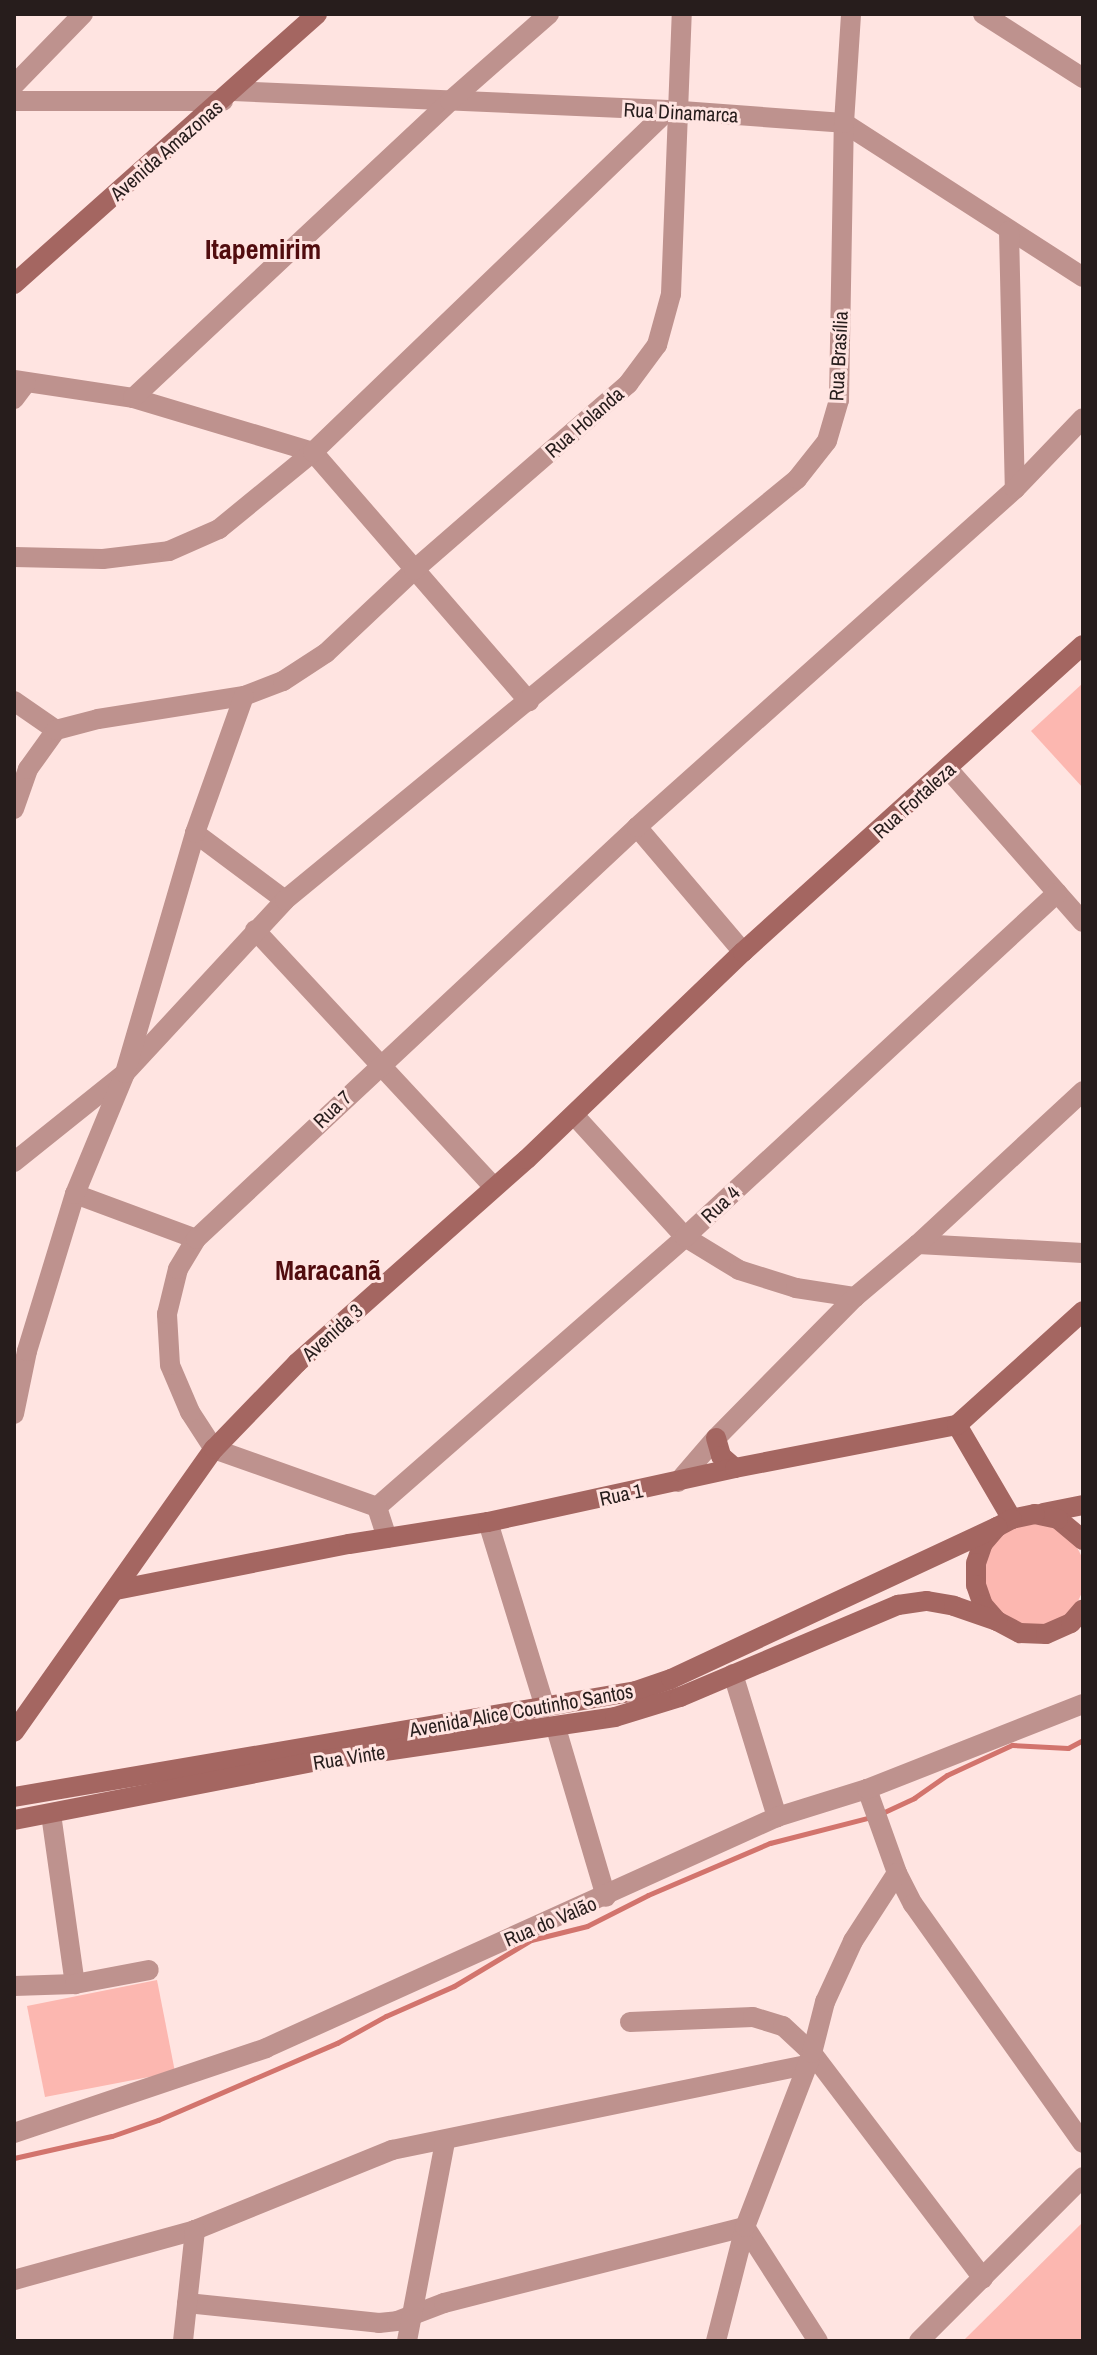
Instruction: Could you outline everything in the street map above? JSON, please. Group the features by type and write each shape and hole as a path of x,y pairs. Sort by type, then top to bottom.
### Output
{"street":[{"path":"55,40 64,14"},
{"path":"14,85 83,14"},
{"name":"Avenida Amazonas","path":"14,284 317,14"},
{"path":"133,398 450,101 549,14"},
{"name":"Rua Holanda","path":"56,730 98,719 244,696 283,681 326,653 414,570 628,384 657,345 671,294 674,110 682,14"},
{"name":"Rua Brasília","path":"125,1073 285,900 797,479 827,441 839,400 844,123 851,14"},
{"path":"983,14 1082,74"},
{"name":"Rua Dinamarca","path":"14,101 228,96 450,101 674,110 844,123 1083,277"},
{"path":"14,557 103,559 169,551 219,529 313,452 674,110"},
{"path":"1009,231 1015,489"},
{"path":"18,387 133,398 313,452 528,702"},
{"name":"Rua 7","path":"214,1449 190,1412 170,1365 167,1314 178,1269 196,1239 637,827 1015,489 1083,418"},
{"name":"Rua Fortaleza","path":"743,952 1083,645"},
{"path":"14,1414 27,1351 75,1194 125,1073 195,833 244,696"},
{"path":"14,701 56,730 28,769 14,809"},
{"path":"948,769 1083,922"},
{"path":"637,827 743,952"},
{"path":"195,833 285,900"},
{"name":"Rua 4","path":"377,1507 685,1237 1057,893"},
{"path":"255,930 494,1187"},
{"name":"Avenida 3","path":"14,1732 214,1449 297,1363 574,1115 743,952"},
{"path":"14,1162 125,1073"},
{"path":"678,1482 716,1438 855,1297 918,1244 1083,1091"},
{"path":"574,1115 685,1237 739,1270 796,1288 855,1297"},
{"path":"75,1194 196,1239"},
{"path":"918,1244 1083,1253"},
{"path":"997,1621 983,1605 976,1585 976,1563 983,1543 1005,1523 957,1425 1083,1311"},
{"name":"Rua 1","path":"116,1590 387,1538 488,1522 735,1468 957,1425"},
{"path":"716,1438 721,1456 735,1468"},
{"path":"214,1449 377,1507 387,1538"},
{"path":"1035,1514 1083,1505"},
{"path":"1035,1514 1058,1519 1083,1540"},
{"name":"Avenida Alice Coutinho Santos","path":"14,1797 612,1698 653,1686 1005,1523 1035,1514"},
{"path":"488,1522 545,1707"},
{"name":"Rua Vinte","path":"14,1820 324,1760 556,1728 636,1711 680,1697 898,1605 927,1601 954,1606 1020,1633 1046,1634 1079,1617"},
{"path":"733,1674 777,1817"},
{"name":"Rua do Valão","path":"14,2133 266,2048 606,1897 777,1817 870,1797 1083,1704"},
{"path":"556,1728 606,1897"},
{"path":"870,1797 897,1873 913,1904 1083,2143"},
{"path":"51,1814 75,1984"},
{"path":"716,2341 745,2227 809,2059 825,2002 853,1941 897,1873"},
{"path":"14,1986 75,1984 149,1970"},
{"path":"630,2022 770,2019 783,2026 983,2278"},
{"path":"14,2280 195,2230 392,2150 445,2141 809,2059"},
{"path":"407,2341 445,2141"},
{"path":"919,2341 1083,2177"},
{"path":"187,2303 379,2323 411,2316 444,2303 745,2227"},
{"path":"745,2227 818,2341"},
{"path":"183,2341 195,2230"}],"shaded area":[{"path":"1083,683 1083,788 1031,731"},
{"path":"1034,1524 1054,1528 1070,1539 1081,1555 1085,1575 1081,1595 1070,1611 1054,1622 1034,1626 1014,1622 998,1611 987,1595 983,1575 987,1555 998,1539 1014,1528"},
{"path":"157,1980 175,2072 45,2097 27,2006"},
{"path":"1083,2222 1083,2341 964,2340"}],"waterway":[{"path":"880,1814 914,1798 947,1775 1012,1745 1068,1748 1083,1740"},
{"path":"14,2158 112,2136 158,2120 337,2043 386,2016 454,1986 531,1940 587,1926 648,1895 770,1843 871,1817"}],"district":[{"name":"Itapemirim","path":"263,249"},
{"name":"Maracanã","path":"328,1270"}]}
